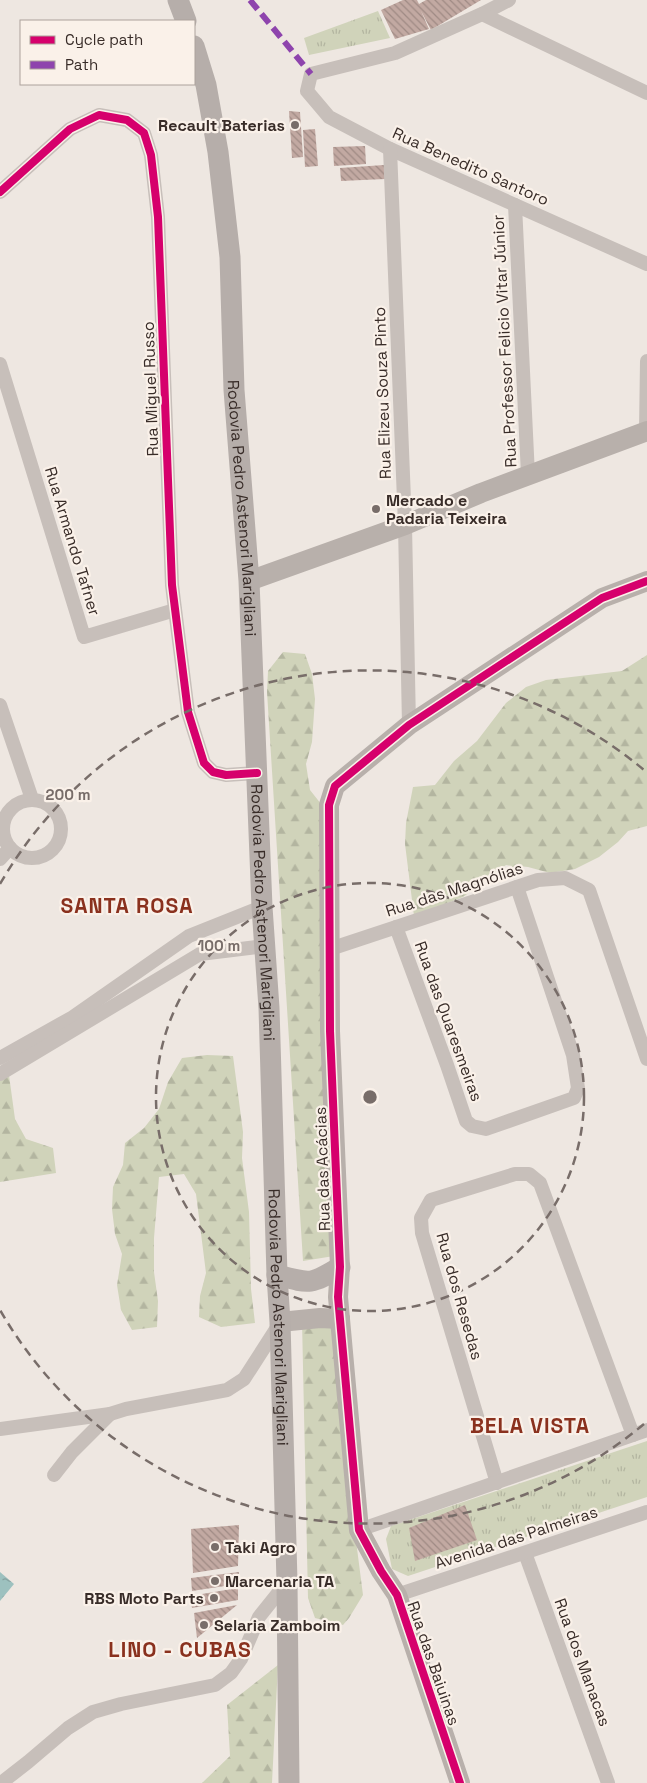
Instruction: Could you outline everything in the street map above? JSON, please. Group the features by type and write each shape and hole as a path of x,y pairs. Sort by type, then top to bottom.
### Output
{"main road":[{"path":"178,0 186,20"},
{"name":"Rodovia Pedro Astenori Marigliani","path":"195,49 206,85 218,152 230,257 234,390 248,581 262,907 269,1008 280,1322 287,1582 289,1783"},
{"path":"277,1275 302,1282 318,1280 340,1266"}],"street":[{"path":"482,14 509,0"},
{"path":"482,14 647,92"},
{"name":"Rua Benedito Santoro","path":"482,14 395,52 311,74 307,92 329,117 390,149 647,264"},
{"name":"Rua Miguel Russo","path":"0,192 70,128 99,115 127,120 144,133 151,154 158,217 172,586 188,712 204,763 213,772 226,775 257,772"},
{"name":"Rua Elizeu Souza Pinto","path":"390,149 406,525 409,725"},
{"name":"Rua Professor Felicio Vitar Júnior","path":"515,205 528,475"},
{"path":"248,581 406,525 528,475 646,431 647,361"},
{"name":"Rua Armando Tafner","path":"0,364 84,637 175,610"},
{"path":"409,725 602,598 647,581"},
{"path":"0,705 32,799"},
{"name":"Rua das Acácias","path":"360,1530 338,1298 340,1266 330,1031 329,805 335,786 409,725"},
{"path":"32,799 42,801 51,806 61,822 62,832 54,849 46,855 26,858 10,848 3,835 2,827 8,811 23,801 32,799"},
{"path":"0,859 10,848"},
{"name":"Rua das Magnólias","path":"330,949 538,880 565,878 589,890 647,1059"},
{"name":"Rua das Quaresmeiras","path":"396,927 466,1121 472,1126 486,1129 574,1098 578,1088 573,1055 517,887"},
{"path":"0,1058 73,1018 190,936 262,907"},
{"path":"190,936 200,954"},
{"path":"0,1074 200,954 265,946"},
{"name":"Rua dos Resedas","path":"497,1483 422,1233 422,1218 431,1200 515,1174 529,1174 540,1183 633,1435"},
{"path":"0,1429 110,1414 126,1409 227,1390 244,1379 280,1322 320,1318 340,1319"},
{"path":"54,1475 72,1452 110,1414"},
{"path":"360,1530 647,1430"},
{"name":"Avenida das Palmeiras","path":"397,1595 647,1512"},
{"name":"Rua das Baiuinas","path":"360,1530 381,1571 397,1595 460,1783"},
{"name":"Rua dos Manacas","path":"525,1553 608,1783"},
{"path":"1,1783 68,1728 93,1712 121,1704 215,1685 231,1673 241,1659 259,1617 287,1582"}],"green space":[{"path":"378,11 390,38 309,55 304,38"},
{"path":"283,652 305,654 312,674 315,699 312,742 306,764 310,790 325,809 334,1256 303,1261 267,692 268,671"},
{"path":"647,655 647,826 628,831 618,842 599,857 575,869 550,873 528,867 518,866 512,868 512,866 506,865 463,897 414,916 405,844 406,823 413,787 435,785 454,761 477,741 506,703 526,687 546,680 622,671"},
{"path":"207,1055 233,1056 243,1132 242,1158 249,1212 251,1289 255,1323 221,1327 199,1317 200,1296 206,1273 196,1194 184,1174 159,1177 154,1238 154,1272 158,1301 157,1327 132,1330 121,1310 117,1285 122,1254 115,1234 112,1209 113,1187 123,1165 125,1143 144,1128 159,1109 168,1082 182,1058"},
{"path":"0,1066 8,1068 15,1119 26,1139 53,1148 56,1173 0,1182"},
{"path":"331,1317 363,1595 343,1625 315,1618 308,1598 302,1321"},
{"path":"647,1441 647,1497 408,1576 392,1569 386,1539 391,1526"},
{"path":"278,1665 272,1783 202,1783 230,1756 227,1705"}],"water":[{"path":"0,1572 14,1584 0,1601"}],"building":[{"path":"403,0 417,0 419,4 426,0 481,0 431,30 421,11 429,29 395,39 381,10"},
{"path":"289,111 300,112 303,157 292,158"},
{"path":"315,129 318,166 305,167 303,130"},
{"path":"365,146 366,164 334,166 333,147"},
{"path":"384,165 385,179 341,181 340,168"},
{"path":"465,1505 477,1540 415,1561 409,1528"},
{"name":"Taki Agro","path":"239,1525 238,1566 193,1573 191,1529"},
{"name":"Marcenaria TA","path":"239,1572 238,1584 192,1591 191,1578"},
{"name":"RBS Moto Parts","path":"238,1588 238,1600 192,1608 190,1596"},
{"name":"Selaria Zamboim","path":"237,1605 197,1638 194,1613"}],"marked path":[{"path":"250,0 311,74"}],"cycle path":[{"path":"0,192 70,129 99,115 127,120 144,133 151,155 158,217 172,585 188,712 204,763 213,772 226,775 257,773"},
{"path":"460,1783 397,1595 381,1571 359,1530 338,1297 340,1267 330,1031 329,805 335,786 409,725 602,598 647,581"}],"place":[{"name":"Recault Baterias","path":"295,125"},
{"name":"Mercado e Padaria Teixeira","path":"376,509"},
{"name":"Taki Agro","path":"215,1547"},
{"name":"Marcenaria TA","path":"215,1581"},
{"name":"RBS Moto Parts","path":"214,1598"},
{"name":"Selaria Zamboim","path":"204,1625"}],"district":[{"name":"SANTA ROSA","path":"127,906"},
{"name":"BELA VISTA","path":"530,1426"},
{"name":"LINO - CUBAS","path":"180,1650"}]}
